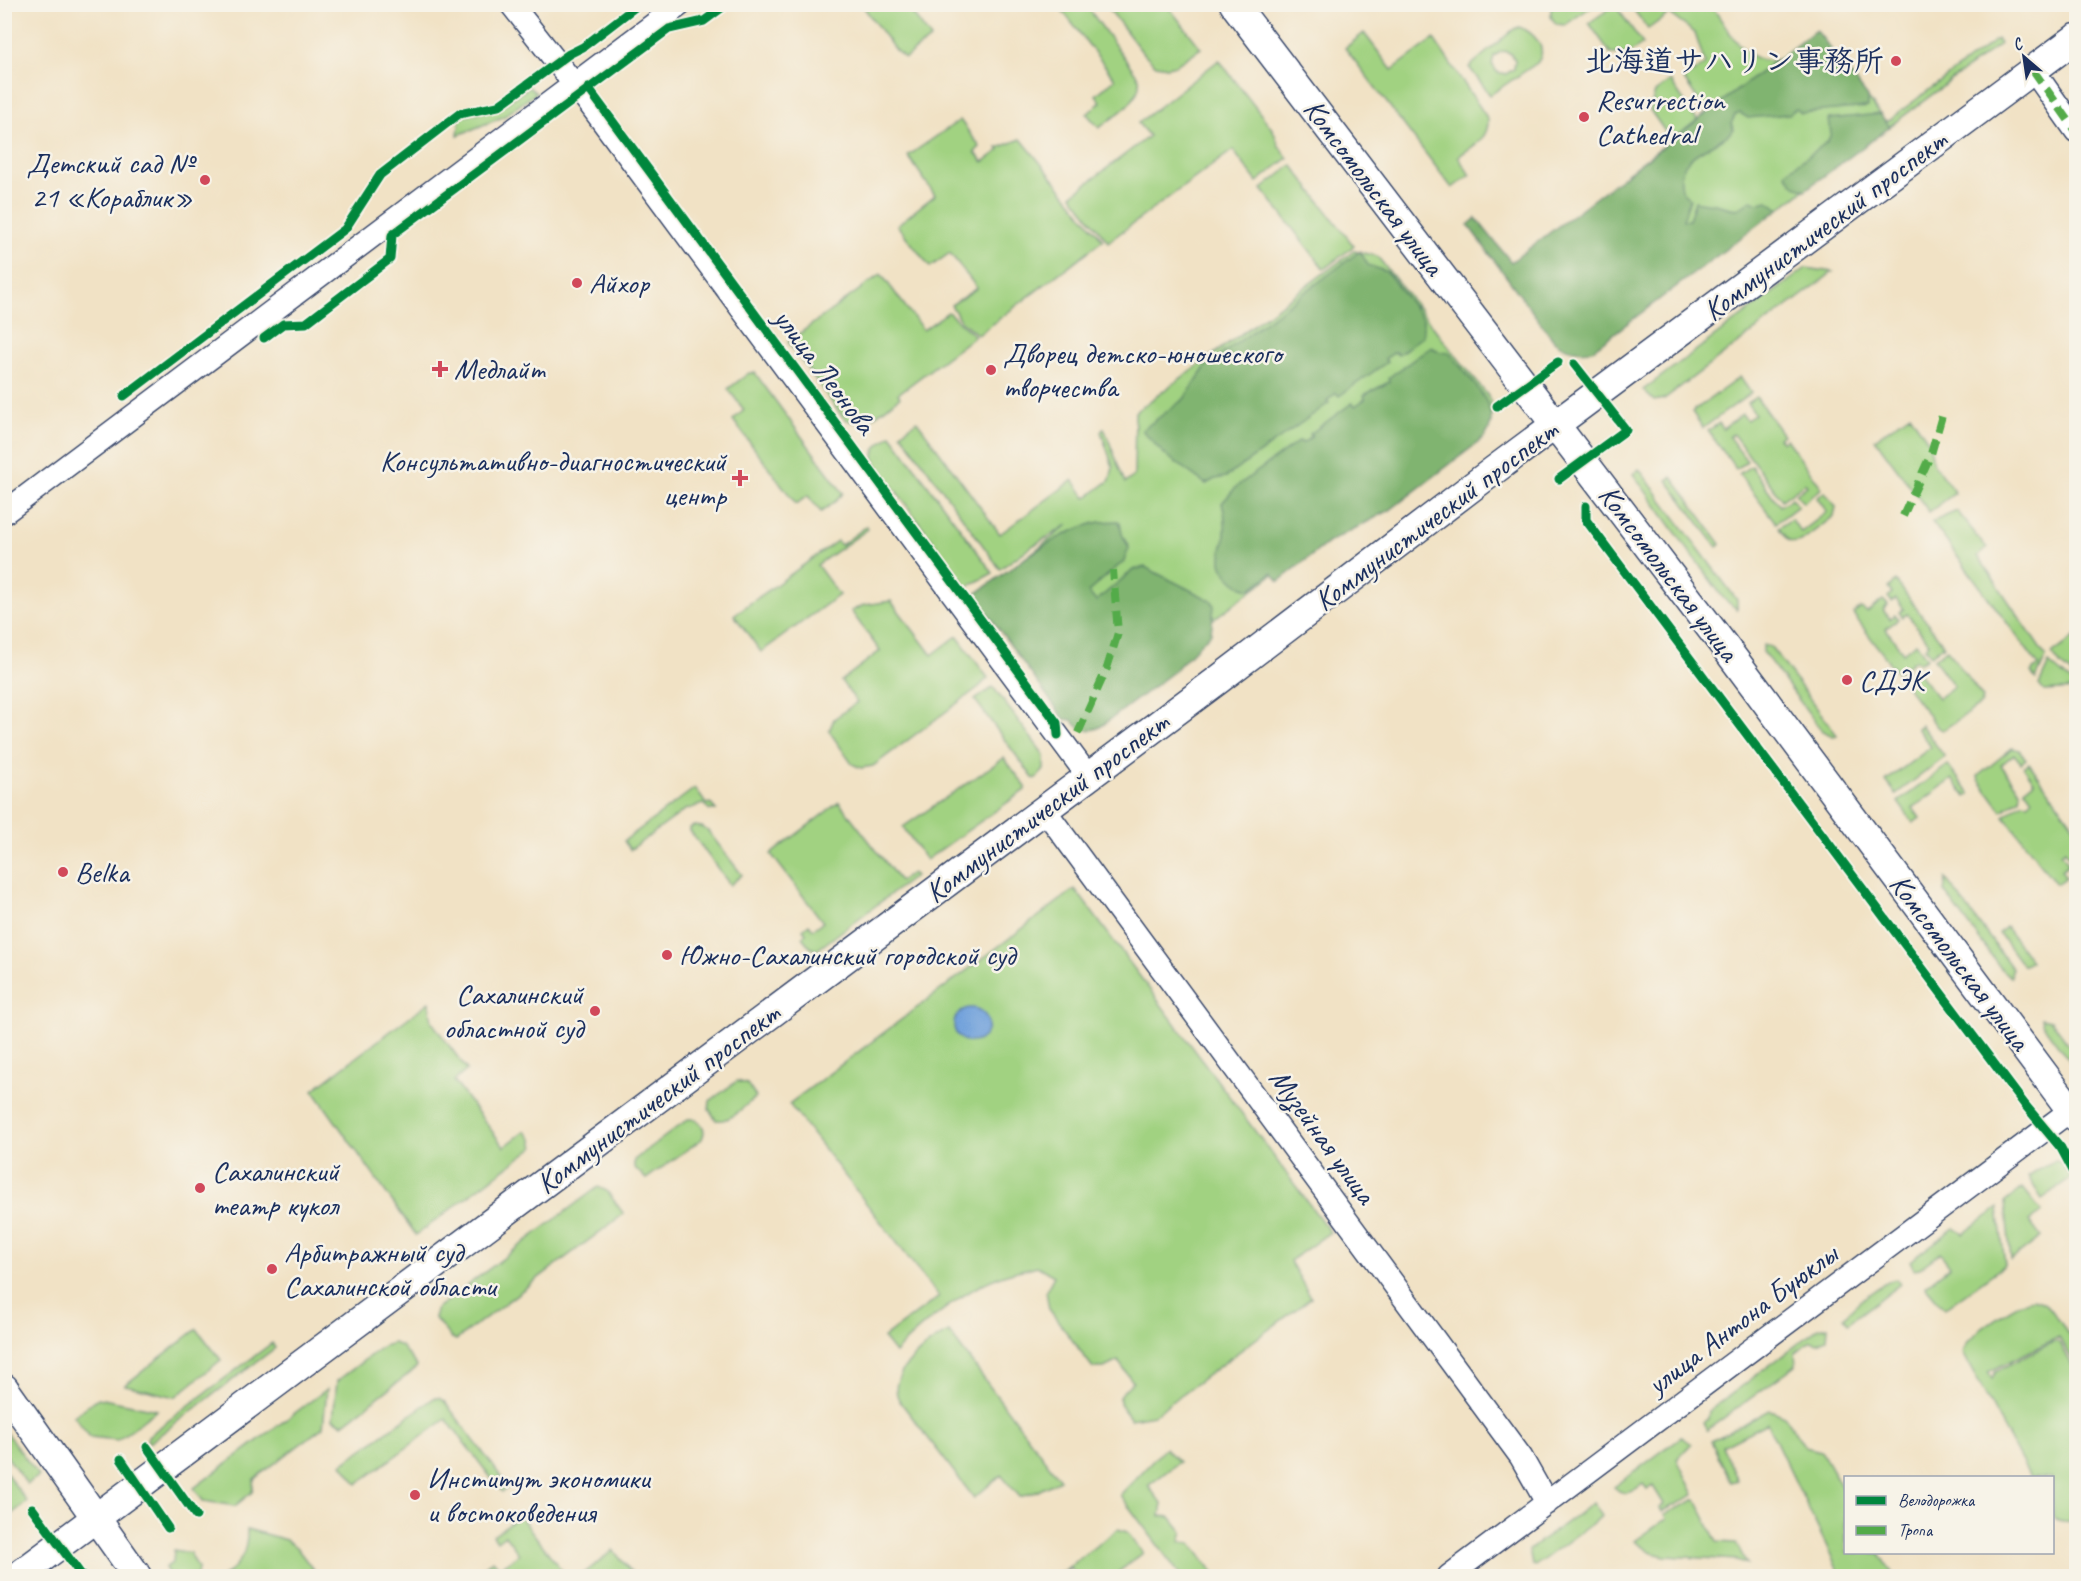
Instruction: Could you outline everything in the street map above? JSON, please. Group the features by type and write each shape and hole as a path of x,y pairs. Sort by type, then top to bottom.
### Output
{"main road":[{"name":"Комсомольская улица","path":"1234,4 1725,647 2074,1114"},
{"name":"Коммунистический проспект","path":"18,1576 1555,425 2076,38"},
{"path":"4,1388 137,1576"}],"street":[{"name":"улица Леонова","path":"511,4 574,85 1088,776"},
{"path":"4,513 681,4"},
{"path":"2033,70 2076,131"},
{"name":"Музейная улица","path":"1044,809 1514,1447 1547,1503"},
{"name":"улица Антона Буюклы","path":"1449,1576 2074,1114"}],"green space":[{"path":"1551,4 1594,5 1565,25 1556,24 1551,17"},
{"path":"862,5 906,5 931,38 905,58 895,50"},
{"path":"1058,5 1086,5 1139,78 1139,87 1132,101 1099,128 1087,114 1101,102 1096,95 1115,79"},
{"path":"1106,5 1167,5 1201,48 1176,65 1167,67 1156,65 1142,52"},
{"path":"1615,5 1643,44 1628,54 1611,54 1589,23"},
{"path":"1630,5 1711,5 1738,44 1757,58 1767,61 1783,57 1816,30 1886,122 1997,39 2000,44 1697,270 1626,174 1671,140 1650,110 1655,92 1670,81 1697,120 1707,113 1684,79 1705,64 1695,33 1669,14 1648,29"},
{"path":"1519,27 1525,29 1534,37 1541,47 1540,58 1537,63 1490,95 1469,67","holes":["1502,51 1510,53 1515,60 1514,69 1506,74 1497,72 1492,64 1494,56"]},
{"path":"1816,30 1868,97 1868,107 1801,113 1796,109 1789,114 1748,118 1740,113 1735,115 1731,124 1734,129 1692,157 1682,172 1681,186 1690,199 1683,220 1689,220 1695,201 1734,209 1751,200 1758,203 1768,201 1779,209 1592,350 1572,350 1554,341 1468,225 1476,218 1511,262"},
{"path":"1364,33 1392,70 1434,39 1488,119 1488,126 1483,137 1458,157 1470,175 1452,188 1345,48"},
{"path":"1219,60 1273,130 1279,146 1288,158 1257,182 1233,150 1108,242 1072,195 1149,136 1138,123"},
{"path":"529,87 536,93 503,117 458,135 460,117 499,108"},
{"path":"1880,114 1890,127 1805,190 1795,186 1785,173 1827,142 1831,134 1829,119"},
{"path":"960,120 980,147 975,152 983,162 1000,150 998,148 1021,139 1103,240 978,335 960,320 951,305 977,288 950,253 930,267 897,225 935,195 908,156"},
{"path":"1292,165 1354,246 1324,269 1262,189"},
{"path":"1354,251 1377,256 1488,396 1493,409 1491,420 1485,428 1279,570 1075,723 1052,699 977,595 1068,525 1000,569 901,433 917,421 1000,534 1073,480 1086,498 1110,480 1113,467 1101,432 1104,428 1125,483 1134,476 1135,412"},
{"path":"1360,251 1368,265 1387,272 1423,319 1423,336 1398,355 1395,352 1385,359 1387,362 1339,396 1336,393 1327,401 1329,403 1226,477 1206,484 1164,454 1142,430 1184,399 1206,366"},
{"path":"1806,268 1833,272 1664,399 1654,401 1643,390"},
{"path":"881,274 923,330 948,312 975,336 898,394 900,397 879,413 864,421 856,422 841,415 788,342"},
{"path":"1431,347 1440,352 1449,352 1484,397 1490,411 1491,422 1484,438 1390,510 1329,542 1279,581 1272,573 1251,589 1242,587 1234,581 1221,564 1225,533 1225,514 1222,503 1236,487 1299,441 1303,443 1312,436 1310,434 1352,403 1355,406 1365,399 1364,395 1389,382 1388,378"},
{"path":"749,373 755,373 843,493 821,512 808,496 796,504 733,420 744,410 728,389"},
{"path":"1740,377 1751,393 1703,428 1692,412"},
{"path":"1756,397 1783,435 1779,438 1783,442 1786,439 1822,488 1803,503 1796,494 1807,486 1805,483 1782,500 1733,434 1729,437 1747,461 1736,469 1708,431 1719,423 1723,429 1742,414 1747,420 1755,414 1747,403"},
{"path":"1910,414 1929,442 1934,465 1955,493 1929,512 1875,439"},
{"path":"891,435 993,573 967,587 876,464 875,450"},
{"path":"1751,466 1780,506 1792,498 1798,506 1776,523 1739,474"},
{"path":"1639,469 1737,600 1737,609 1724,599 1633,474"},
{"path":"1672,477 1721,544 1717,547 1667,480"},
{"path":"1825,492 1836,507 1834,516 1801,541 1788,540 1779,528 1791,519 1801,532 1827,512 1817,498"},
{"path":"1957,511 1987,548 1978,556 2046,657 2036,679 2031,673 2039,666 1932,522"},
{"path":"1118,521 1129,548 1124,561 1088,592 1096,601 1133,570 1145,567 1212,601 1214,606 1211,633 1172,673 1100,727 1088,730 1081,728 1072,720 1064,719 974,595 1063,535 1095,523"},
{"path":"867,526 868,529 817,565 839,595 761,652 734,615 837,541 841,545"},
{"path":"1896,581 1944,645 1931,655 1925,647 1929,643 1907,614 1902,617 1899,612 1904,609 1896,599 1892,602 1888,597 1892,593 1888,588"},
{"path":"1883,600 1888,605 1883,610 1890,619 1895,615 1898,619 1886,629 1903,653 1916,643 1927,658 1919,663 1915,660 1897,673 1853,614 1861,608 1867,612"},
{"path":"891,601 932,655 957,636 988,678 873,766 861,768 852,764 829,731 834,719 857,702 841,681 880,651 851,611 864,605"},
{"path":"2076,636 2076,678 2061,666 2052,654"},
{"path":"1763,645 1771,647 1837,735 1833,736 1822,731 1763,652"},
{"path":"1947,649 1983,698 1981,704 1943,730 1938,728 1900,678 1914,667 1938,698 1954,686 1934,659"},
{"path":"2049,663 2076,686 2076,689 2044,691 2039,685"},
{"path":"993,687 1044,755 1044,770 1036,779 975,700"},
{"path":"1921,725 1945,757 1896,794 1886,781 1931,747 1917,728"},
{"path":"2012,748 2019,750 2026,759 2021,763 2014,754 2001,765 2021,792 2020,798 2002,811 1978,776"},
{"path":"1004,758 1026,787 1025,790 926,860 903,827"},
{"path":"2029,763 2076,829 2076,859 2073,861 2065,850 2061,853 2069,864 2061,870 2066,877 2056,884 2004,816 2023,802 2027,803 2032,799 2025,789 2034,782 2024,767"},
{"path":"1948,765 1970,794 1966,797 1952,779 1913,808 1920,818 1913,823 1898,802"},
{"path":"695,788 706,804 710,803 716,810 710,810 703,804 685,810 630,850 624,841"},
{"path":"839,802 900,881 912,873 915,876 817,950 811,948 802,937 806,933 803,929 809,924 813,929 823,922 771,854"},
{"path":"694,826 708,831 742,875 730,885 690,831 690,828"},
{"path":"1946,879 2012,968 2011,977 2002,970 1944,891"},
{"path":"1075,889 1330,1232 1290,1261 1311,1298 1154,1415 1131,1419 1122,1408 1120,1399 1123,1392 1133,1382 1118,1361 1104,1368 1093,1368 1049,1309 1046,1291 1054,1276 1037,1266 984,1283 929,1322 895,1353 883,1338 939,1297 789,1104"},
{"path":"2006,927 2031,961 2023,966 1999,933"},
{"path":"429,1002 432,1022 467,1070 454,1081 504,1147 525,1131 532,1139 534,1147 416,1235 313,1090"},
{"path":"2041,1018 2051,1020 2076,1054 2076,1070 2043,1025"},
{"path":"737,1081 747,1084 756,1097 727,1119 716,1120 709,1109 710,1101"},
{"path":"688,1119 695,1119 702,1125 704,1133 702,1139 646,1179 634,1167 634,1160"},
{"path":"2053,1161 2060,1162 2072,1178 2042,1199 2028,1177"},
{"path":"598,1187 607,1191 623,1213 621,1216 456,1340 450,1337 434,1317 437,1308"},
{"path":"2023,1188 2042,1212 2029,1221 2041,1237 2011,1260 2005,1202"},
{"path":"1998,1208 2005,1265 1944,1309 1925,1286 1950,1266 1940,1253 1920,1268 1914,1269 1910,1261 1954,1228 1963,1234"},
{"path":"1896,1279 1900,1284 1848,1323 1844,1317 1854,1307 1875,1290"},
{"path":"2033,1299 2050,1308 2076,1344 2076,1365 2059,1337 1988,1372 1992,1379 1996,1371 2053,1342 2059,1342 2061,1345 2073,1367 2073,1374 2076,1373 2076,1523 2062,1522 2054,1518 2054,1476 2029,1476 1963,1353 1969,1340 1981,1330 2009,1310"},
{"path":"1828,1326 1827,1339 1818,1343 1811,1341 1795,1353 1796,1365 1707,1430 1703,1422 1708,1419 1709,1411 1819,1328"},
{"path":"197,1329 221,1360 175,1397 125,1385"},
{"path":"949,1332 1060,1480 1020,1497 1001,1475 974,1498 899,1400 896,1390 903,1370 921,1351"},
{"path":"272,1343 275,1348 149,1443 148,1436"},
{"path":"394,1343 401,1346 417,1366 415,1369 343,1424 333,1419 337,1381 383,1346"},
{"path":"327,1389 323,1427 254,1479 252,1492 235,1506 203,1501 194,1488"},
{"path":"98,1398 157,1410 117,1440 90,1437 74,1416"},
{"path":"434,1398 445,1402 509,1487 502,1492 446,1419 357,1484 342,1464"},
{"path":"1770,1410 1785,1416 1805,1447 1821,1451 1844,1491 1844,1554 1881,1554 1894,1576 1841,1576 1767,1423 1722,1446 1738,1480 1731,1482 1711,1441"},
{"path":"5,1431 39,1476 27,1484 5,1454"},
{"path":"1681,1437 1691,1444 1677,1459 1694,1495 1663,1511 1660,1508 1664,1504 1653,1486 1647,1489 1643,1484 1625,1493 1614,1487"},
{"path":"1165,1448 1179,1462 1148,1486 1162,1504 1160,1516 1171,1517 1183,1532 1180,1542 1191,1543 1214,1573 1213,1576 1181,1576 1120,1495"},
{"path":"4,1471 27,1502 5,1519"},
{"path":"1696,1499 1717,1542 1736,1543 1747,1564 1738,1560 1665,1556 1652,1553 1635,1541 1667,1518 1665,1514"},
{"path":"1593,1503 1602,1516 1535,1566 1532,1565 1529,1550"},
{"path":"520,1516 566,1576 489,1576 483,1568 493,1560 500,1568 519,1554 505,1535 497,1541 493,1535"},
{"path":"247,1529 286,1540 296,1547 318,1576 223,1576 239,1562 245,1550"},
{"path":"1118,1529 1127,1532 1143,1553 1113,1576 1077,1576 1070,1567 1065,1572 1068,1576 1057,1576"},
{"path":"174,1550 190,1553 198,1568 197,1576 170,1576 165,1568 173,1562"},
{"path":"613,1550 635,1576 581,1576"}],"water":[{"path":"971,1008 983,1013 988,1025 983,1037 971,1042 959,1037 954,1025 959,1013"}],"marked path":[{"path":"2033,70 2076,131"},
{"path":"1903,516 1931,454 1943,412"},
{"path":"1078,733 1107,668 1118,633 1113,570"}],"cycle path":[{"path":"124,396 345,229 380,175 459,114 498,106 569,54 583,47 639,4"},
{"path":"264,338 283,324 306,323 390,259 392,235 669,29 704,21 727,4"},
{"path":"588,88 1057,723 1058,735"},
{"path":"1497,406 1558,362"},
{"path":"1559,479 1626,430 1574,364"},
{"path":"1586,506 1586,520 2025,1105 2061,1148 2076,1176"},
{"path":"147,1447 196,1516"},
{"path":"121,1459 168,1528"},
{"path":"32,1508 82,1576"}],"place":[{"name":"北海道サハリン事務所","path":"1896,61"},
{"name":"Resurrection Cathedral","path":"1584,117"},
{"name":"Детский сад № 21 «Кораблик»","path":"205,180"},
{"name":"Айхор","path":"577,283"},
{"name":"Медлайт","path":"440,369"},
{"name":"Дворец детско-юношеского творчества","path":"991,370"},
{"name":"Консультативно-диагностический центр","path":"740,478"},
{"name":"СДЭК","path":"1847,680"},
{"name":"Belka","path":"63,872"},
{"name":"Южно-Сахалинский городской суд","path":"667,955"},
{"name":"Сахалинский областной суд","path":"595,1011"},
{"name":"Сахалинский театр кукол","path":"200,1188"},
{"name":"Арбитражный суд Сахалинской области","path":"272,1269"},
{"name":"Институт экономики и востоковедения","path":"415,1495"}]}
